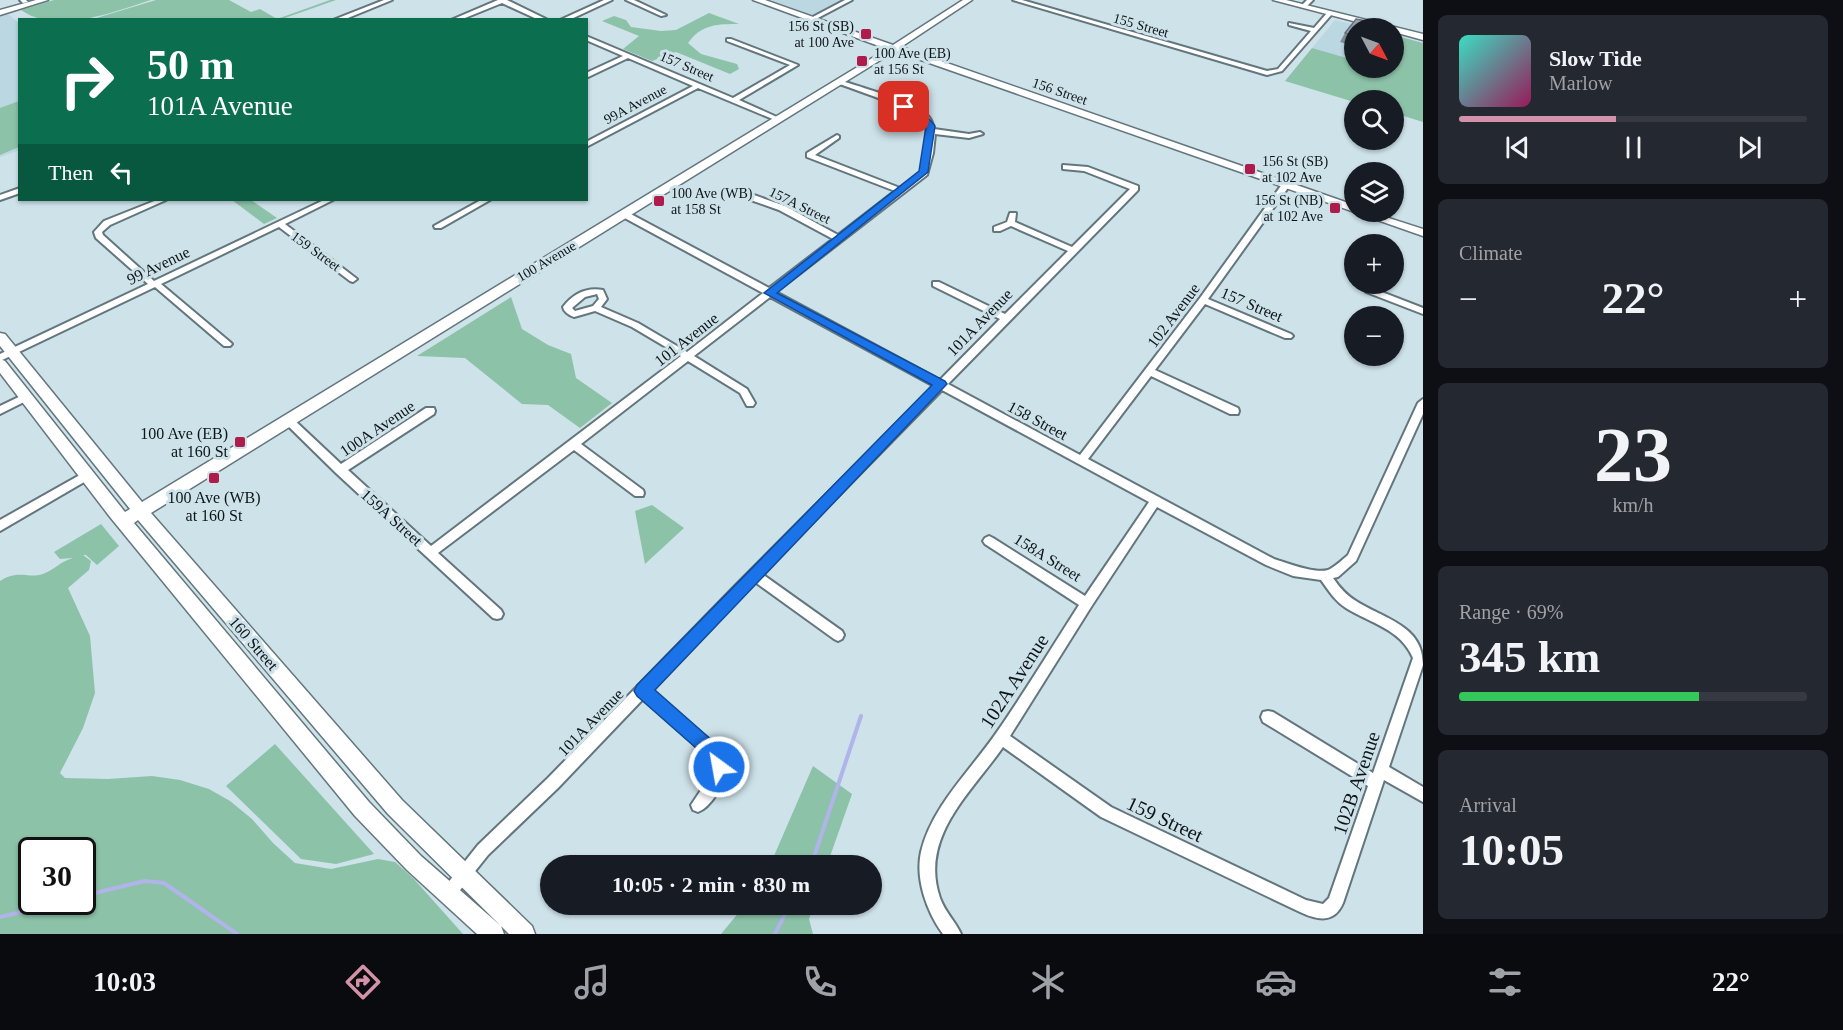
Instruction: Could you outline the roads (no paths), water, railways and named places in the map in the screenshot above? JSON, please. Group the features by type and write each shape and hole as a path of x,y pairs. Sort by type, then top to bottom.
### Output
{"main road":[{"path":"0,11 44,0"},
{"name":"156 Street","path":"757,0 893,49 962,69 1344,205"},
{"name":"100 Avenue","path":"124,521 893,49 968,0"},
{"path":"1277,0 1307,3 1325,13"},
{"path":"1277,0 1346,18"},
{"path":"0,11 26,1"},
{"path":"1404,32 1423,37"},
{"path":"1391,222 1423,233"},
{"name":"160 Street","path":"0,337 6,355 394,807 524,934"},
{"name":"160 Street","path":"0,364 124,521 369,818 392,843 493,934"}],"street":[{"path":"341,18 389,0"},
{"path":"459,18 502,0 541,18"},
{"path":"568,18 609,0"},
{"path":"629,0 663,15"},
{"path":"812,19 849,0"},
{"name":"155 Street","path":"1016,0 1260,72 1278,71 1314,30"},
{"path":"1291,24 1314,30 1325,13"},
{"name":"157 Street","path":"588,39 777,119"},
{"path":"729,40 795,65 733,101"},
{"path":"588,75 628,56"},
{"path":"839,82 914,111 927,120 931,131 969,136 980,134"},
{"name":"99A Avenue","path":"588,144 697,86"},
{"name":"101 Avenue","path":"431,552 574,444 925,171 931,131"},
{"path":"837,137 810,154 901,191"},
{"name":"101A Avenue","path":"448,894 483,850 643,691 1005,318 1135,188 1085,169 1066,167"},
{"name":"102 Avenue","path":"1082,460 1203,300 1286,185"},
{"path":"0,198 18,191"},
{"name":"157A Street","path":"748,196 782,208 839,238"},
{"path":"160,201 107,223 98,232 99,236 227,344"},
{"name":"99 Avenue","path":"6,355 327,201"},
{"path":"438,226 484,201"},
{"name":"158 Street","path":"624,214 1269,562 1293,571 1324,576"},
{"path":"997,229 1012,219 1074,250"},
{"name":"159 Street","path":"279,223 353,279"},
{"path":"936,284 1005,318"},
{"path":"1379,294 1423,311"},
{"name":"157 Street","path":"1203,300 1288,336"},
{"path":"596,308 635,325 736,385 744,391 750,403"},
{"path":"1149,371 1234,411"},
{"path":"0,411 27,397"},
{"path":"1324,576 1334,573 1353,558 1423,403"},
{"name":"100A Avenue","path":"340,470 430,411"},
{"name":"159A Street","path":"288,421 497,614"},
{"path":"574,444 639,493"},
{"path":"0,526 87,475"},
{"name":"102A Avenue","path":"953,934 940,915 930,890 928,853 934,836 942,821 1002,738 1087,603 1156,500"},
{"name":"158A Street","path":"989,541 1087,603"},
{"path":"754,575 838,635"},
{"name":"102B Avenue","path":"1324,576 1343,599 1406,636 1416,649 1418,662 1335,903 1325,912"},
{"path":"643,691 717,756 719,761 717,780 698,805"},
{"path":"1268,717 1379,776 1423,795"},
{"name":"159 Street","path":"1002,738 1106,812 1305,907 1325,912"}],"waterway":[{"path":"815,855 861,716"},
{"path":"96,893 145,881 164,883 237,934"},
{"path":"0,917 18,913"},
{"path":"775,934 784,915"}],"place":[{"name":"156 St (SB) at 100 Ave","path":"866,34"},
{"name":"100 Ave (EB) at 156 St","path":"862,61"},
{"name":"156 St (SB) at 102 Ave","path":"1250,169"},
{"name":"100 Ave (WB) at 158 St","path":"659,201"},
{"name":"156 St (NB) at 102 Ave","path":"1335,208"},
{"name":"100 Ave (EB) at 160 St","path":"240,442"},
{"name":"100 Ave (WB) at 160 St","path":"214,478"}]}
